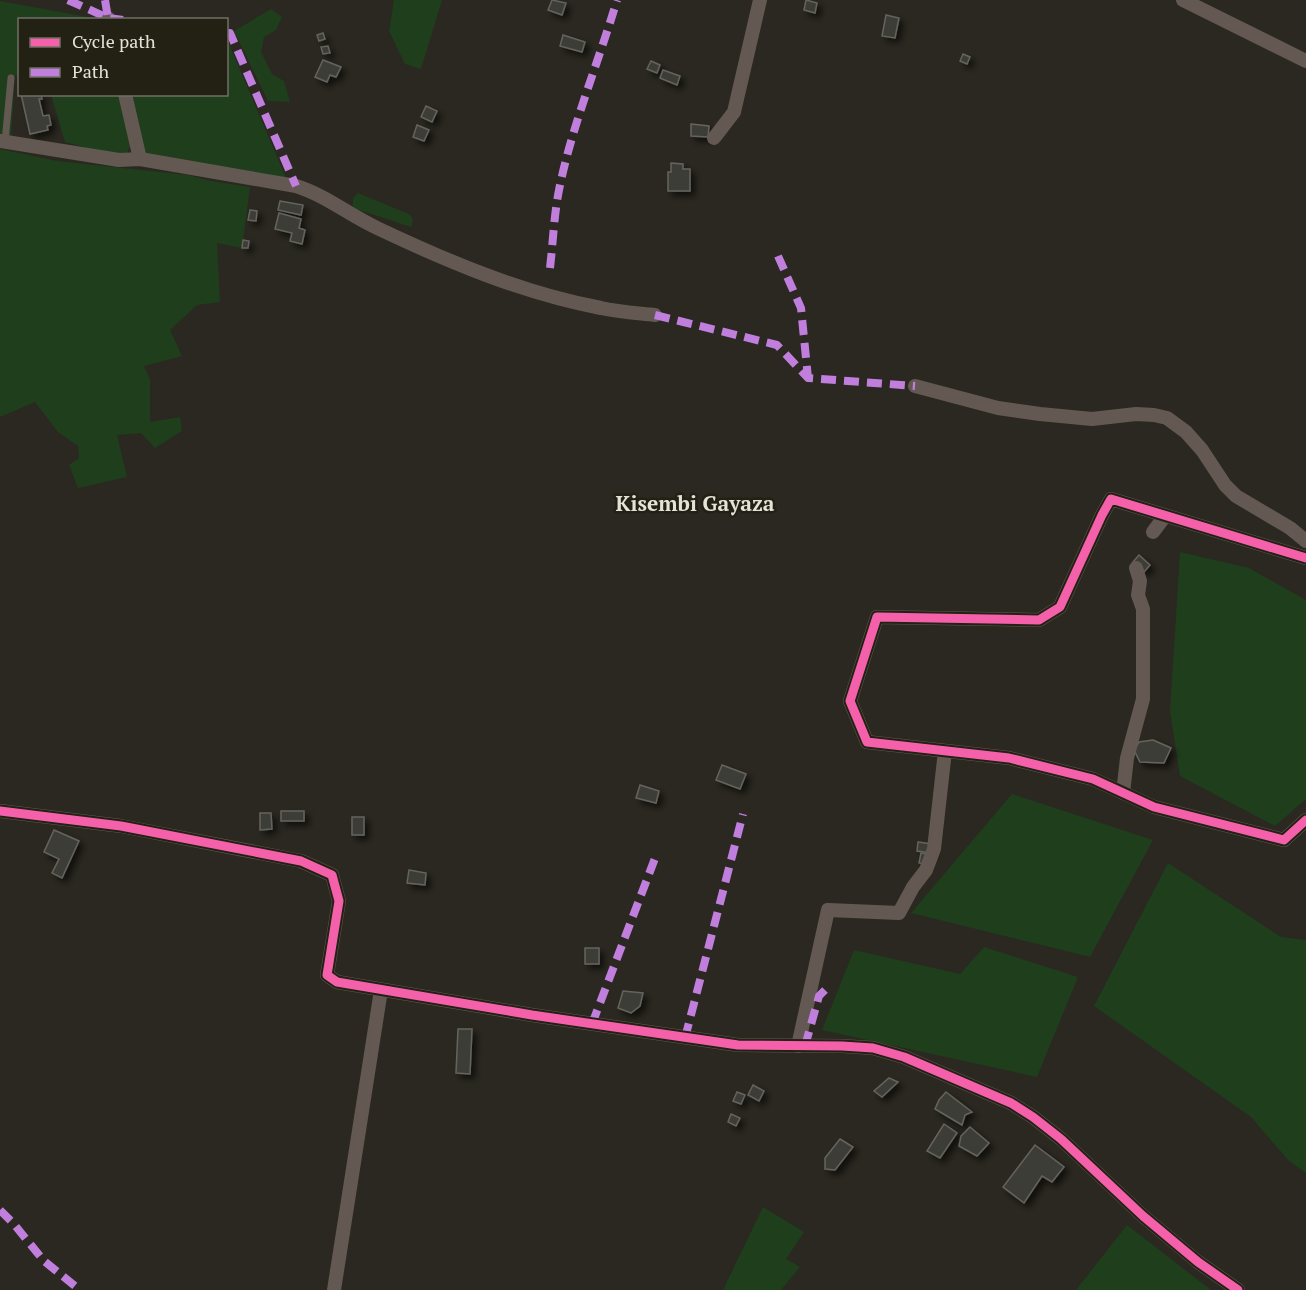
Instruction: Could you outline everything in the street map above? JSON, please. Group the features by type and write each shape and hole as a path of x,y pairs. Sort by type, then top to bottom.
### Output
{"street":[{"path":"714,138 734,112 760,0"},
{"path":"1183,0 1306,61"},
{"path":"125,96 140,159"},
{"path":"2,142 119,160 140,159 296,186 316,192 375,227 480,274 541,294 602,308 655,315"},
{"path":"915,386 998,408 1029,413 1092,418 1136,414 1167,418 1186,432 1202,450 1225,485 1236,496 1290,528 1306,541"},
{"path":"1306,558 1111,499 1060,607 1039,620 877,617 850,701 867,742 1009,758 1093,779 1154,807 1284,840 1306,820"},
{"path":"1153,532 1165,516"},
{"path":"1123,792 1127,758 1143,699 1143,609 1138,595 1140,581 1136,568"},
{"path":"798,1046 828,910 899,913 913,887 926,870 934,849 945,751"},
{"path":"0,811 121,826 301,861 332,875 339,901 327,975 337,982 532,1015 738,1045 862,1047 904,1057 1011,1103 1033,1117 1061,1139 1143,1216 1198,1262 1238,1290"},
{"path":"334,1290 381,990"}],"lane":[{"path":"2,142 11,78"}],"green space":[{"path":"394,0 442,0 421,69 405,64 389,31"},
{"path":"0,1 94,18 18,18 18,76 15,76 11,137 0,136"},
{"path":"271,9 282,17 276,30 264,37 261,52 272,74 284,81 290,102 268,101 234,31"},
{"path":"228,41 286,178 144,154 130,96 228,96"},
{"path":"51,96 119,96 131,144 126,155 120,157 65,142"},
{"path":"0,149 57,161 188,175 250,187 242,248 217,243 220,302 197,305 170,330 182,356 144,366 150,379 150,422 180,417 182,431 155,448 141,433 117,435 127,477 78,488 69,465 79,458 78,446 58,432 35,402 0,417"},
{"path":"358,193 409,214 413,219 411,227 353,208 353,198"},
{"path":"1180,552 1249,568 1306,600 1306,799 1275,826 1180,776 1170,711"},
{"path":"1012,794 1153,840 1090,957 911,913"},
{"path":"1168,863 1281,937 1306,940 1306,1173 1288,1160 1251,1117 1094,1006"},
{"path":"984,947 1078,977 1037,1077 822,1030 854,950 960,974"},
{"path":"763,1207 804,1232 786,1259 800,1267 781,1290 723,1290"},
{"path":"1127,1225 1211,1290 1076,1290"}],"building":[{"path":"552,0 566,3 562,15 548,10"},
{"path":"806,0 817,3 815,13 804,10"},
{"path":"886,15 899,18 895,38 882,36"},
{"path":"323,33 325,39 319,41 317,35"},
{"path":"563,35 585,42 582,52 560,46"},
{"path":"328,46 330,53 323,54 321,47"},
{"path":"963,54 970,57 967,64 960,61"},
{"path":"323,60 341,67 336,77 330,75 327,82 315,77"},
{"path":"651,61 660,65 657,73 647,69"},
{"path":"663,70 680,76 677,85 660,78"},
{"path":"21,96 41,96 42,99 39,99 43,116 49,115 51,125 47,126 48,130 30,134"},
{"path":"426,106 437,111 432,122 421,117"},
{"path":"691,124 709,126 708,137 691,136"},
{"path":"417,125 429,130 424,141 413,137"},
{"path":"671,163 683,164 683,169 690,169 690,191 668,191 668,172 671,172"},
{"path":"280,201 303,205 301,215 278,210"},
{"path":"250,210 257,211 256,221 248,220"},
{"path":"279,213 301,219 299,228 305,230 302,244 290,241 292,233 275,229"},
{"path":"243,240 249,241 248,248 242,248"},
{"path":"1139,555 1150,565 1144,572 1133,562"},
{"path":"1153,740 1171,748 1164,763 1140,762 1134,750 1139,742"},
{"path":"722,765 746,774 740,789 716,780"},
{"path":"640,785 659,791 656,803 636,798"},
{"path":"281,811 304,811 304,821 281,821"},
{"path":"260,813 271,813 272,829 260,830"},
{"path":"352,817 364,817 364,835 352,835"},
{"path":"54,830 79,841 62,878 52,873 59,859 44,852"},
{"path":"918,842 932,844 931,853 917,851"},
{"path":"921,853 927,854 925,864 919,863"},
{"path":"409,870 426,873 425,885 407,883"},
{"path":"585,948 599,948 599,964 585,964"},
{"path":"623,991 643,993 640,1006 631,1013 618,1008"},
{"path":"458,1029 472,1029 470,1074 456,1073"},
{"path":"889,1078 898,1082 882,1097 874,1091"},
{"path":"753,1085 764,1091 759,1101 748,1095"},
{"path":"737,1092 745,1095 741,1104 733,1101"},
{"path":"946,1092 972,1112 965,1115 962,1125 935,1109"},
{"path":"731,1114 740,1118 736,1126 728,1122"},
{"path":"944,1124 957,1133 940,1158 927,1151"},
{"path":"970,1127 989,1143 977,1156 959,1146 961,1136"},
{"path":"840,1139 853,1147 835,1170 825,1169 825,1158"},
{"path":"1035,1145 1064,1167 1052,1182 1042,1176 1024,1203 1003,1187"}],"marked path":[{"path":"68,0 108,18"},
{"path":"105,0 108,18"},
{"path":"550,268 556,209 564,166 617,0"},
{"path":"228,33 230,33 296,186"},
{"path":"778,256 801,308 808,378"},
{"path":"655,315 777,345 808,378 915,386"},
{"path":"685,1038 743,814"},
{"path":"592,1024 657,853"},
{"path":"805,1046 819,996 825,990"},
{"path":"0,1210 44,1261 80,1290"}],"cycle path":[{"path":"1306,558 1111,499 1060,607 1039,620 877,617 850,701 867,742 1009,758 1093,779 1154,807 1284,840 1306,820"},
{"path":"0,811 121,826 301,861 332,875 339,901 327,975 337,982 532,1015 738,1045 873,1048 904,1057 1011,1103 1033,1117 1061,1139 1143,1216 1198,1262 1238,1290"}],"district":[{"name":"Kisembi Gayaza","path":"695,503"}]}
